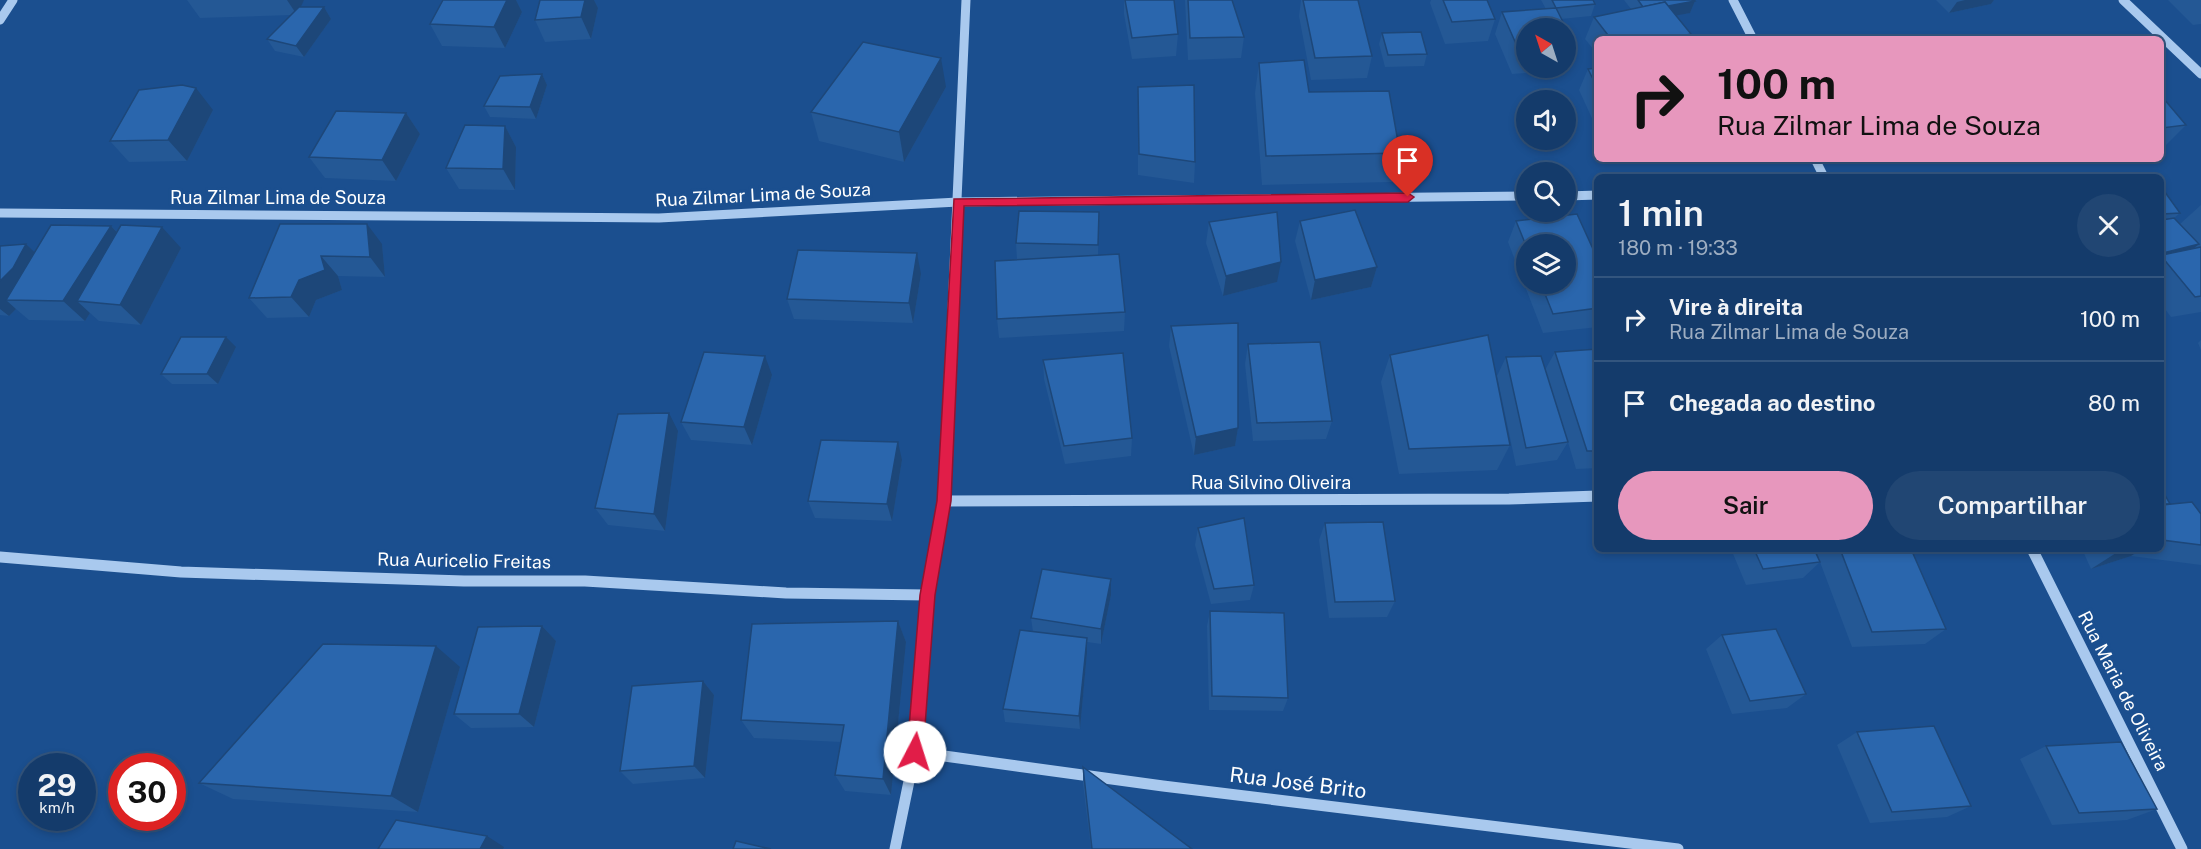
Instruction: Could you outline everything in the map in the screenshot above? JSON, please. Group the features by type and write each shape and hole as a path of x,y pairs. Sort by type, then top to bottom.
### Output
{"street":[{"path":"0,20 13,0"},
{"path":"895,849 915,752 927,595 944,501 966,0"},
{"path":"1733,0 1751,36"},
{"path":"2123,0 2161,36"},
{"path":"2164,39 2201,74"},
{"path":"1576,196 1594,195"},
{"name":"Rua Zilmar Lima de Souza","path":"0,213 658,218 958,202 1516,196"},
{"name":"Rua Silvino Oliveira","path":"944,501 1509,500 1594,496"},
{"name":"Rua Maria de Oliveira","path":"2034,552 2182,849"},
{"name":"Rua Auricelio Freitas","path":"0,557 181,572 464,581 585,580 786,593 927,595"},
{"name":"Rua José Brito","path":"915,752 1163,786 1678,849"}],"building":[{"path":"443,0 507,0 494,27 430,24"},
{"path":"540,0 585,0 581,17 535,20"},
{"path":"1125,0 1174,0 1178,34 1132,38"},
{"path":"1188,0 1232,0 1244,37 1190,38"},
{"path":"1303,0 1358,0 1372,56 1315,58"},
{"path":"1443,0 1487,0 1495,19 1452,22"},
{"path":"1552,0 1593,0 1595,4 1556,8"},
{"path":"1638,0 1695,1 1668,6 1665,2 1643,7"},
{"path":"1665,2 1691,34 1609,36 1594,17"},
{"path":"299,7 324,7 296,46 267,39"},
{"path":"1556,8 1561,18 1516,18 1516,44 1502,12"},
{"path":"1421,32 1427,54 1388,55 1382,33"},
{"path":"863,42 941,58 899,132 811,112"},
{"path":"1304,60 1309,92 1389,91 1400,153 1266,156 1259,63"},
{"path":"1594,68 1594,81 1588,69"},
{"path":"542,74 530,107 484,106 500,76"},
{"path":"182,85 196,88 168,140 110,141 139,90"},
{"path":"1194,85 1195,162 1139,154 1138,87"},
{"path":"2164,99 2186,125 2164,128"},
{"path":"336,111 406,113 382,160 309,157"},
{"path":"465,125 505,126 503,169 446,168"},
{"path":"2164,191 2180,213 2164,214"},
{"path":"1355,210 1377,267 1315,280 1300,221"},
{"path":"1019,211 1099,212 1098,245 1016,243"},
{"path":"1277,212 1281,262 1226,276 1209,222"},
{"path":"1577,214 1594,251 1594,309 1553,314 1545,294 1576,294 1576,234 1521,234 1516,222 1576,222"},
{"path":"2174,218 2199,244 2164,253 2164,220"},
{"path":"280,224 367,224 370,257 321,256 325,270 299,280 291,297 249,298"},
{"path":"51,225 111,226 63,301 6,300"},
{"path":"121,225 162,227 120,305 77,301"},
{"path":"26,244 13,268 0,281 0,246"},
{"path":"2201,247 2201,296 2195,297 2164,259 2164,255"},
{"path":"798,250 917,253 909,303 787,299"},
{"path":"1119,254 1125,312 997,319 995,261"},
{"path":"1238,323 1238,428 1196,437 1171,326"},
{"path":"1488,335 1510,445 1409,449 1390,355"},
{"path":"181,337 226,337 207,374 161,374"},
{"path":"1320,342 1332,421 1257,423 1248,344"},
{"path":"1594,349 1594,451 1587,451 1555,352"},
{"path":"704,352 765,356 744,427 681,422"},
{"path":"1123,353 1132,438 1064,446 1043,360"},
{"path":"1541,356 1568,442 1526,448 1506,357"},
{"path":"669,413 654,514 595,508 618,414"},
{"path":"821,440 898,442 887,504 808,501"},
{"path":"2164,494 2170,504 2164,504"},
{"path":"2192,502 2201,514 2201,545 2164,540 2164,505"},
{"path":"1244,518 1254,585 1214,589 1198,528"},
{"path":"1383,522 1395,601 1335,602 1325,523"},
{"path":"1755,552 1815,552 1820,562 1763,569"},
{"path":"1841,552 1912,552 1946,629 1872,632"},
{"path":"1042,569 1111,579 1101,629 1031,618"},
{"path":"1210,611 1284,613 1288,698 1212,696"},
{"path":"898,621 883,779 835,775 844,725 741,720 752,624"},
{"path":"542,626 519,714 454,714 478,627"},
{"path":"1776,629 1806,694 1750,701 1722,635"},
{"path":"1020,630 1087,638 1079,716 1003,709"},
{"path":"323,644 436,646 391,796 199,783"},
{"path":"703,681 694,766 620,771 632,686"},
{"path":"1934,726 1971,806 1892,812 1857,732"},
{"path":"2121,742 2157,809 2079,813 2046,746"},
{"path":"1083,767 1192,849 1092,849"},
{"path":"396,820 487,836 480,849 378,849"},
{"path":"736,841 771,849 733,849"}],"route":[{"path":"915,752 927,595 944,501 958,202 1408,197"}]}
